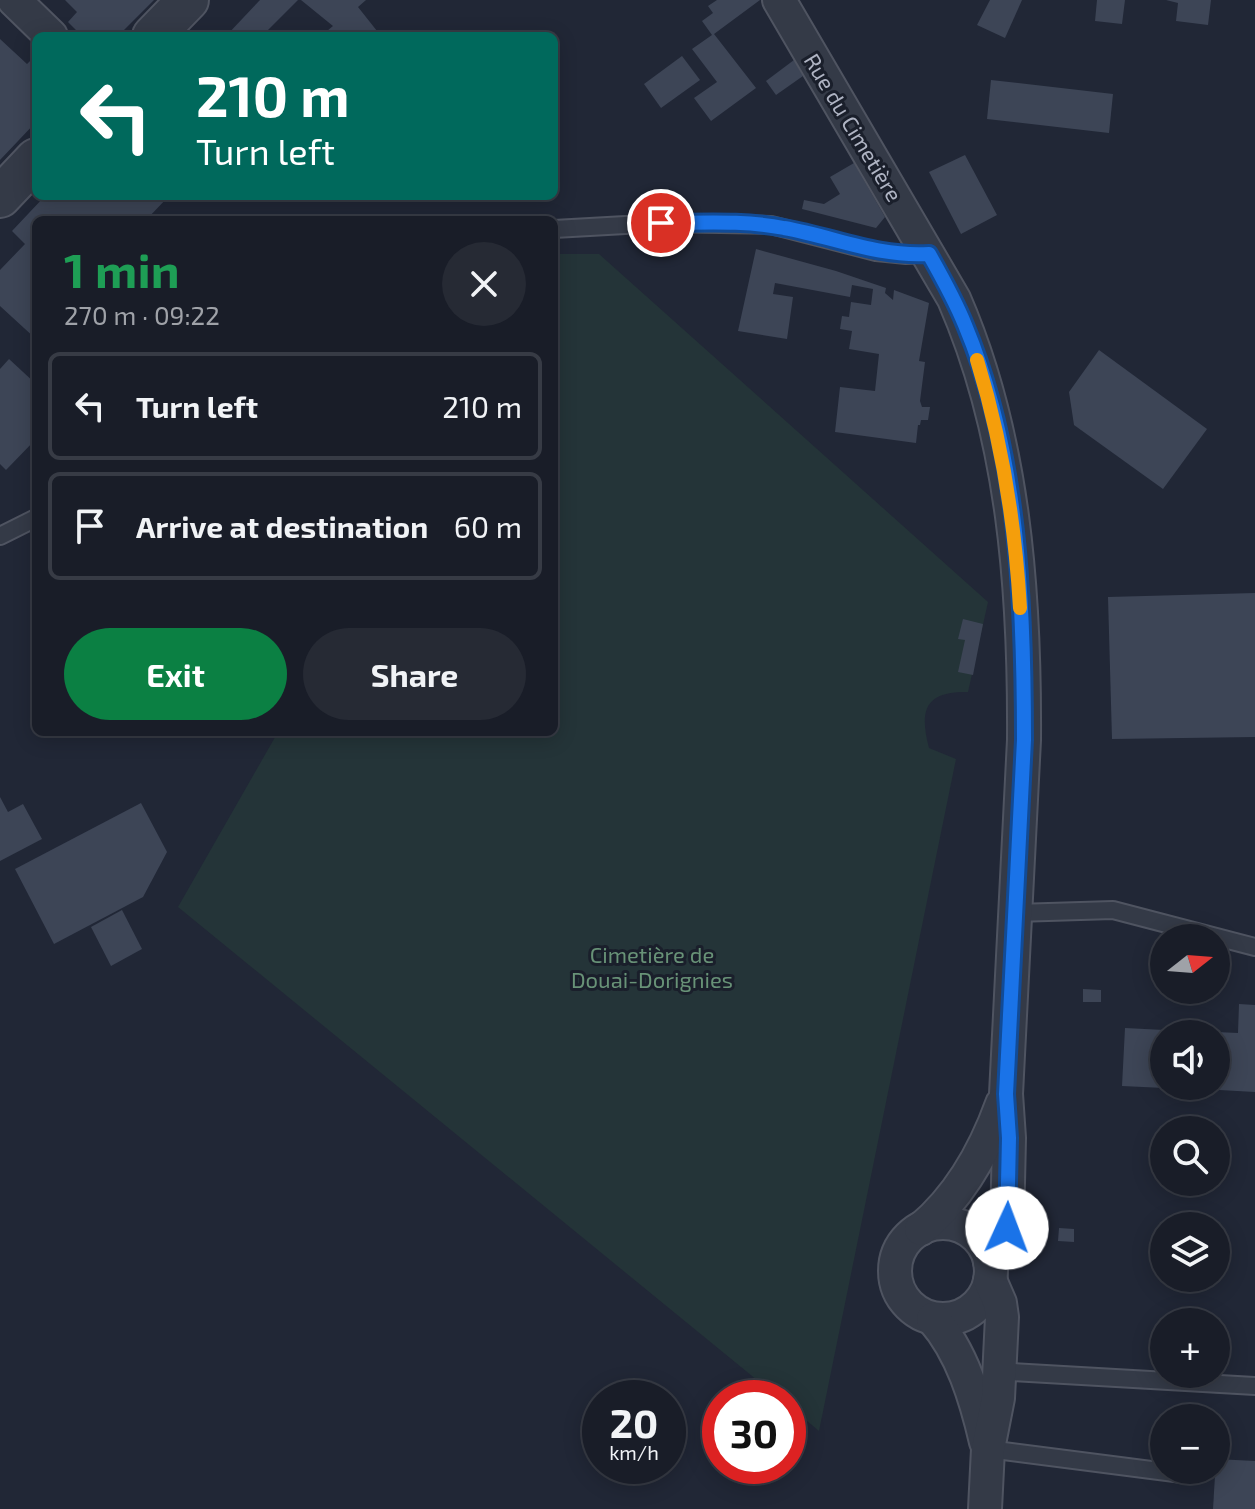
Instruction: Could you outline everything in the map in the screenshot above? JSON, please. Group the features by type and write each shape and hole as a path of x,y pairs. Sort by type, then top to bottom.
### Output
{"street":[{"path":"14,0 47,32"},
{"path":"157,32 188,0"},
{"name":"Rue du Cimetière","path":"779,0 954,299 977,361 996,428 1013,523 1025,683 1006,1094"},
{"path":"0,197 32,163"},
{"path":"988,1449 950,1340 933,1319 908,1304 899,1292 895,1278 900,1249 909,1237 944,1207 978,1159 1006,1094"},
{"path":"933,1319 956,1318 970,1311 985,1294 990,1271 1002,1245 1007,1228 1009,1138 1006,1094"},
{"path":"921,1229 942,1223 964,1228 981,1242 1002,1310 998,1398 988,1449 985,1509"}],"lane":[{"path":"558,229 661,223 771,225 876,252 929,254"},
{"path":"0,536 32,520"},
{"path":"1015,913 1113,910 1255,947"},
{"path":"966,1379 984,1372 999,1372 1255,1386"},
{"path":"988,1449 1150,1470"}],"green space":[{"name":"Cimetière de Douai-Dorignies","path":"558,254 599,254 988,602 968,692 934,699 926,713 929,748 956,759 819,1431 806,1420 806,1380 757,1380 178,907 276,736 558,736"}],"building":[{"path":"65,0 154,0 122,32 78,32 68,22 77,12"},
{"path":"260,0 298,0 266,32 230,32"},
{"path":"301,0 366,0 358,7 378,32 326,32 333,26"},
{"path":"717,0 760,0 714,34 756,88 711,121 694,98 717,82 692,49 712,35 702,21 713,13 708,6"},
{"path":"990,0 1022,0 1005,38 977,25"},
{"path":"1097,0 1125,0 1122,24 1095,21"},
{"path":"1166,0 1211,0 1208,25 1176,21 1178,3"},
{"path":"0,39 27,64 32,59 32,126 0,160"},
{"path":"682,56 700,80 661,108 644,84"},
{"path":"794,60 803,76 776,95 766,81"},
{"path":"991,80 1113,94 1109,133 987,119"},
{"path":"965,155 997,215 961,234 929,172"},
{"path":"854,163 885,217 876,228 802,209 804,200 824,204 840,194 830,177"},
{"path":"41,200 165,200 150,216 32,216 32,335 0,306 0,270 25,244 12,231"},
{"path":"756,249 886,288 885,293 893,300 894,290 929,303 919,361 925,362 920,401 922,407 930,407 928,420 921,420 918,425 916,443 835,432 840,387 875,391 879,354 849,349 852,331 840,329 842,316 849,317 851,302 871,305 873,289 852,285 850,297 775,283 773,294 793,297 787,339 738,331"},
{"path":"1099,350 1207,429 1163,489 1074,425 1069,392"},
{"path":"9,359 32,380 32,443 6,470 0,464 0,369"},
{"path":"1255,593 1255,737 1112,739 1108,597"},
{"path":"963,619 983,624 973,675 958,672 965,640 958,639"},
{"path":"0,797 8,812 23,804 42,839 0,861"},
{"path":"141,803 167,852 143,897 54,944 15,869"},
{"path":"122,910 142,949 111,966 91,927"},
{"path":"1083,989 1101,990 1101,1002 1083,1002"},
{"path":"1239,1004 1255,1005 1255,1092 1230,1091 1230,1033 1238,1033"},
{"path":"1125,1028 1150,1029 1150,1087 1122,1086"},
{"path":"1059,1228 1074,1229 1074,1242 1058,1241"},
{"path":"1230,1460 1255,1461 1255,1509 1213,1509 1214,1484 1230,1484"}],"slow traffic":[{"path":"977,360 1004,465 1013,523 1020,608"}],"route":[{"path":"661,223 771,225 876,252 929,254 966,328 988,394 1004,465 1013,523 1025,683 1006,1094 1009,1138 1007,1228"}]}
